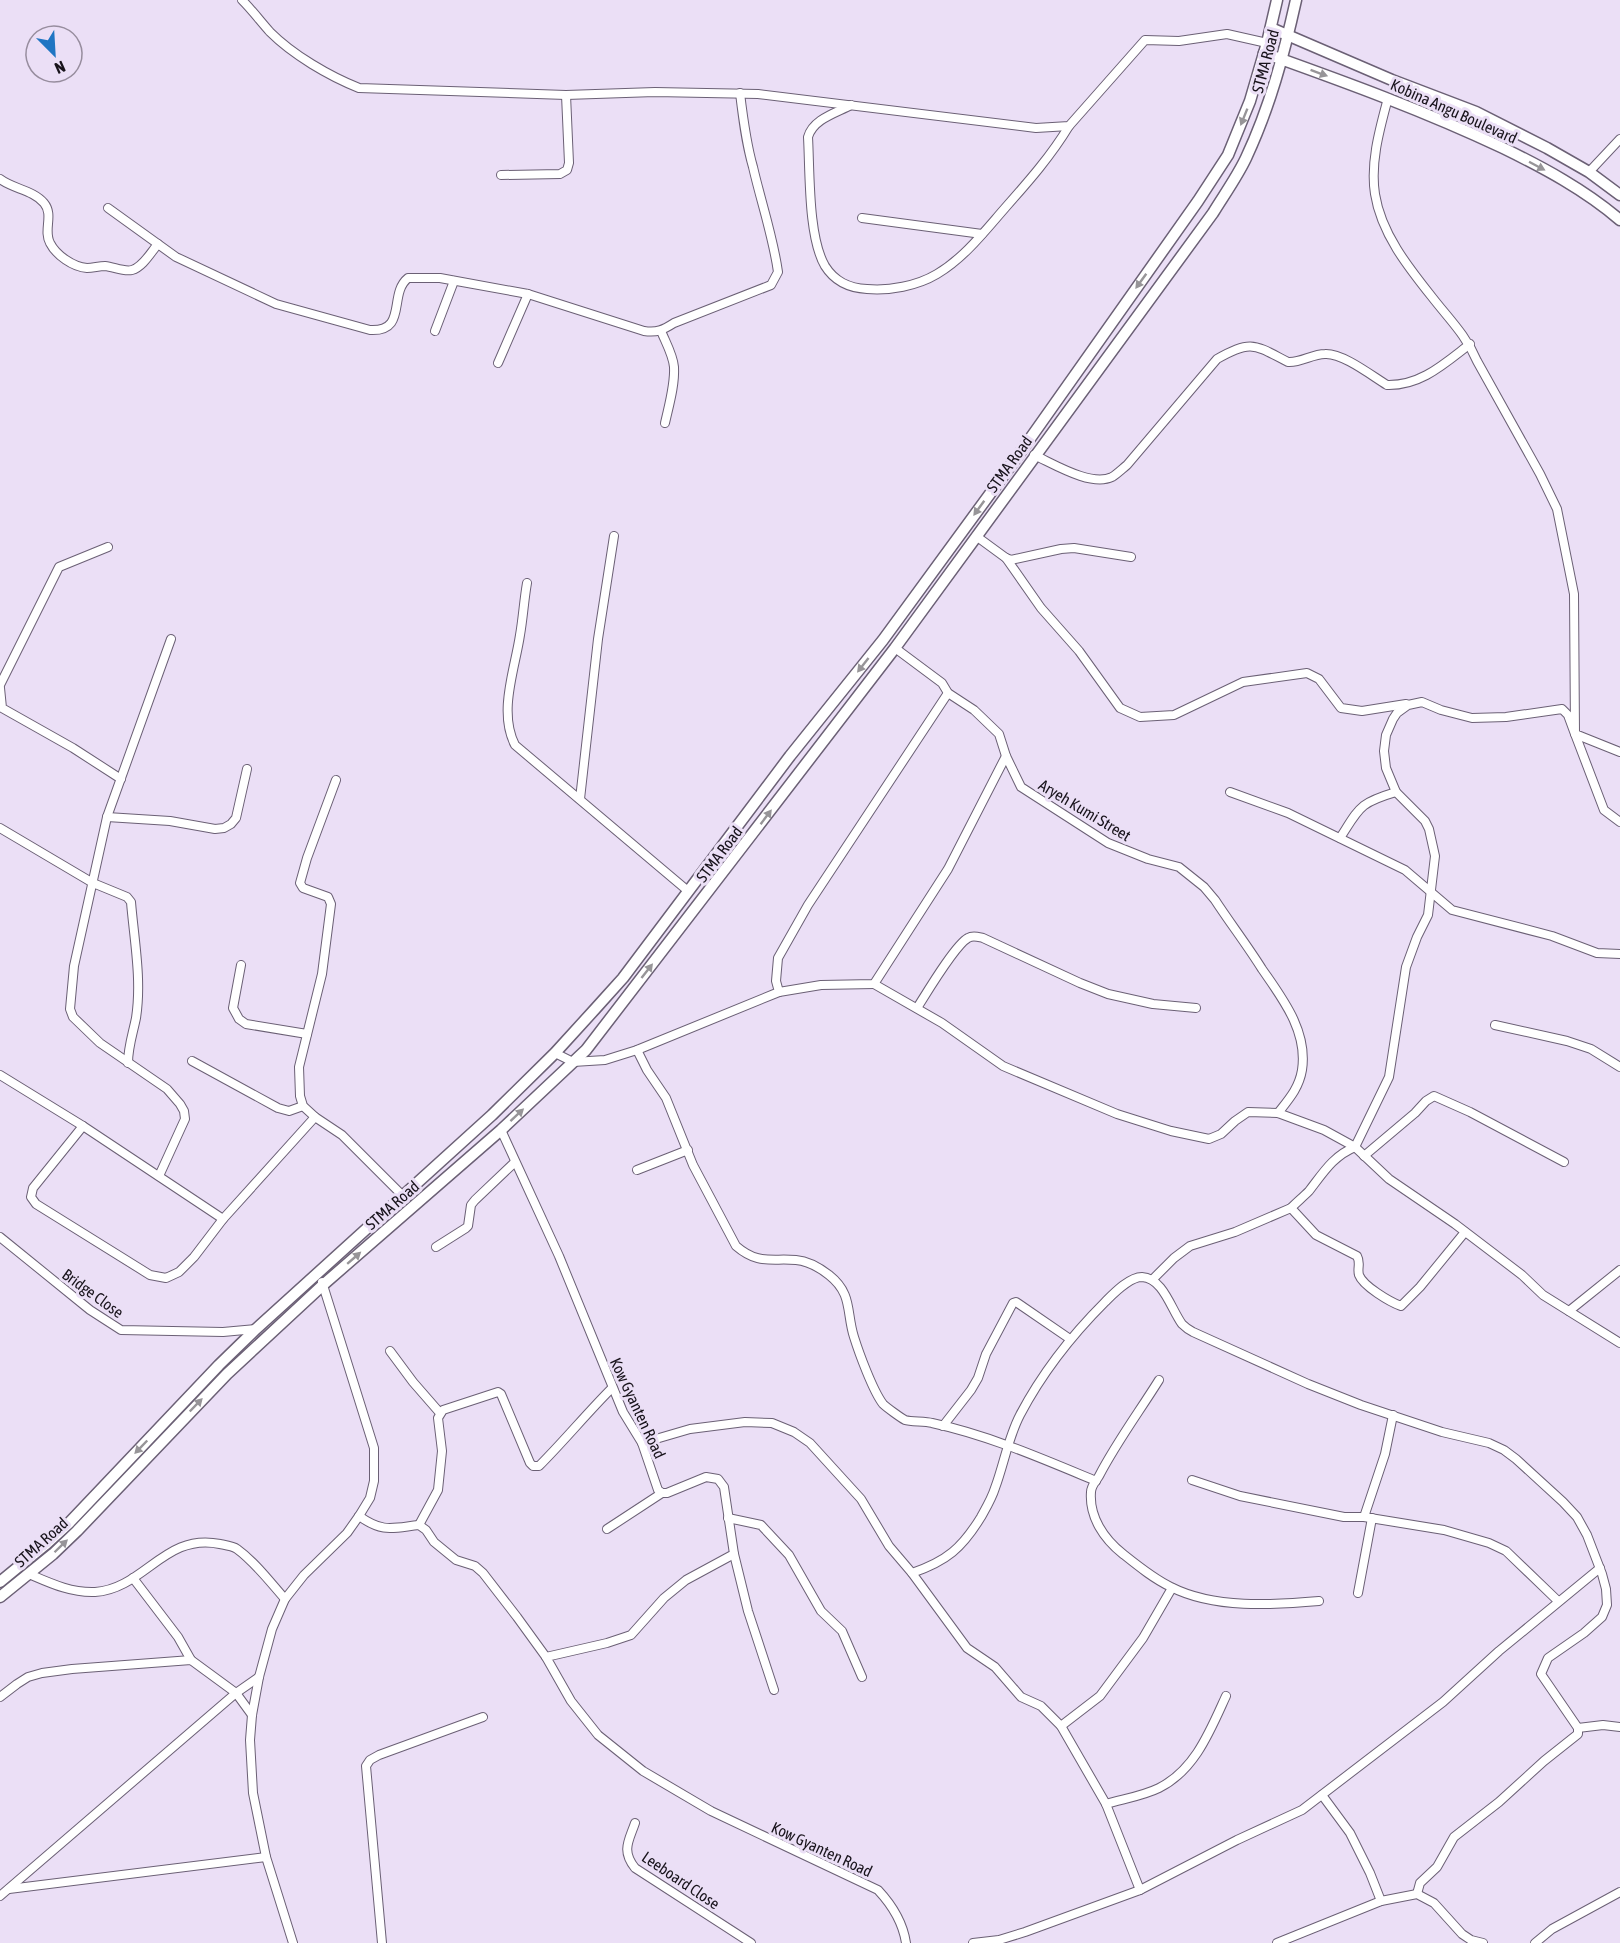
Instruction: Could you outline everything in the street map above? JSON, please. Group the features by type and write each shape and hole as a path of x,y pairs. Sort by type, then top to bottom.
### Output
{"main road":[{"name":"STMA Road","path":"0,1582 69,1523 256,1329 492,1115 555,1053 623,978 790,756 890,630 1022,450 1198,201 1228,155 1250,101 1277,0"},
{"name":"STMA Road","path":"0,1596 29,1574 77,1531 227,1374 324,1284 501,1130 586,1050 895,648 1213,213 1245,160 1268,107 1289,36 1296,0"},
{"name":"Kobina Angu Boulevard","path":"1270,28 1392,80 1476,112 1589,172 1620,195"},
{"name":"Kobina Angu Boulevard","path":"1266,48 1282,59 1466,130 1540,167 1605,207 1620,220"},
{"path":"1388,98 1392,80"}],"street":[{"path":"242,0 271,33 292,50 335,78 359,88 566,95 655,92 740,93 1036,128 1069,126"},
{"path":"852,105 816,123 809,131 813,228 816,245 824,265 833,277 854,288 897,289 936,275 967,252 1058,144 1069,126 1145,40 1179,41 1227,34 1266,48"},
{"path":"108,208 176,257 276,304 370,330 381,331 394,319 403,283 408,278 440,278 528,294 654,333 771,285 777,278 772,237 743,125 740,93"},
{"path":"501,175 560,174 567,170 569,163 566,95"},
{"path":"1388,98 1378,136 1374,167 1375,193 1383,224 1407,264 1470,344 1557,509 1574,594 1575,734"},
{"path":"1589,172 1620,139"},
{"path":"0,179 6,184 25,190 44,202 49,213 49,242 65,260 84,268 105,267 130,271 138,267 158,244"},
{"path":"862,218 982,234"},
{"path":"435,331 454,281"},
{"path":"498,363 528,294"},
{"path":"661,331 674,366 665,423"},
{"path":"1034,455 1085,477 1100,480 1111,477 1127,465 1217,359 1234,349 1256,346 1294,363 1323,354 1334,354 1387,385 1394,386 1432,374 1470,344"},
{"path":"580,799 598,639 614,536"},
{"path":"976,536 1011,560 1074,548 1131,557"},
{"path":"108,547 59,567 0,687 2,708 73,748 121,779"},
{"path":"1006,558 1041,608 1079,651 1120,708 1140,717 1174,715 1243,682 1307,674 1319,678 1341,708 1362,711 1422,702 1449,713 1472,718 1506,717 1562,709 1568,715 1604,810 1620,822"},
{"path":"526,583 520,634 508,700 509,733 515,745 688,891"},
{"path":"159,1176 185,1119 184,1112 166,1089 100,1043 73,1017 70,1010 74,966 107,817 171,639"},
{"name":"Aryeh Kumi Street","path":"895,648 942,683 948,693 974,710 999,734 1018,783 1026,791 1108,843 1148,859 1179,867 1204,887 1215,900 1289,1010 1300,1041 1302,1067 1298,1084 1294,1094 1278,1113"},
{"path":"779,993 776,970 778,958 808,905 948,693"},
{"path":"1152,1280 1190,1246 1235,1232 1291,1208 1334,1160 1344,1151 1355,1147 1389,1077 1406,967 1428,915 1435,856 1430,830 1425,821 1396,792 1386,768 1384,751 1386,735 1397,713 1408,705 1422,702"},
{"path":"1575,734 1620,752"},
{"path":"874,984 948,869 1006,756"},
{"path":"107,817 170,821 215,829 224,828 236,818 247,769"},
{"path":"336,780 300,883 303,888 328,897 331,904 322,974 299,1074 300,1096 303,1106 342,1135 403,1196"},
{"path":"1230,792 1288,813 1405,870 1452,910 1552,936 1597,953 1620,954"},
{"path":"1340,838 1363,804 1396,792"},
{"path":"0,828 93,883 127,897 131,902 138,988 136,1017 128,1050 128,1063"},
{"path":"917,1008 964,941 974,936 1108,994 1153,1004 1196,1008"},
{"path":"241,965 233,1008 239,1019 246,1024 307,1034"},
{"path":"555,1053 573,1062 605,1060 636,1050 779,993 820,985 874,984 942,1023 1003,1066 1117,1114 1171,1131 1209,1139 1221,1134 1248,1112 1278,1113 1324,1130 1355,1147 1404,1191 1465,1232 1522,1275 1543,1295 1620,1342"},
{"path":"1496,1025 1591,1049 1620,1067"},
{"path":"636,1050 666,1098 693,1165 736,1246 743,1252 766,1261 797,1260 820,1268 831,1276 846,1295 854,1336 875,1390 883,1404 905,1420 943,1426 1008,1446 1096,1481"},
{"path":"192,1061 278,1108 290,1111 303,1106"},
{"path":"0,1075 83,1126 223,1219"},
{"path":"1365,1156 1434,1096 1470,1112 1564,1162"},
{"path":"83,1126 33,1188 31,1197 36,1204 150,1275 166,1278 178,1272 194,1257 223,1219 315,1117"},
{"name":"Kow Gyanten Road","path":"501,1130 559,1256 612,1388 623,1412 642,1443 658,1490 662,1492"},
{"path":"637,1170 688,1150"},
{"path":"436,1247 468,1226 471,1205 516,1162"},
{"path":"1291,1208 1316,1235 1357,1256 1360,1262 1359,1274 1364,1282 1401,1306 1420,1287 1465,1232"},
{"name":"Bridge Close","path":"0,1237 90,1310 121,1330 223,1332 256,1329"},
{"path":"1569,1311 1620,1270"},
{"path":"292,1943 266,1857 253,1793 250,1740 252,1715 272,1629 285,1599 304,1575 347,1533 370,1498 374,1481 374,1448 324,1284 315,1274"},
{"path":"912,1573 941,1561 957,1550 968,1538 995,1490 1019,1417 1038,1383 1070,1339 1112,1295 1130,1281 1141,1277 1152,1280 1159,1286 1184,1326 1193,1332 1308,1384 1361,1405 1442,1432 1489,1443 1504,1450 1577,1517 1600,1568 1606,1589 1607,1605 1602,1617 1584,1633 1548,1658 1541,1674 1578,1728 1578,1734 1454,1837 1437,1867 1420,1883 1417,1894"},
{"path":"943,1426 978,1378 986,1354 1013,1303 1016,1302 1070,1339"},
{"path":"390,1351 440,1413"},
{"path":"1159,1380 1108,1457 1091,1490 1091,1507 1095,1520 1112,1545 1139,1568 1172,1588 1198,1597 1243,1604 1319,1601"},
{"path":"359,1516 373,1526 392,1530 419,1525 438,1490 442,1451 438,1418 443,1410 498,1392 501,1394 530,1463 538,1466 612,1388"},
{"path":"1358,1593 1368,1517 1394,1415"},
{"path":"642,1443 690,1429 745,1422 772,1423 794,1432 810,1443 861,1499 888,1546 912,1573 967,1647 995,1667 1005,1681 1021,1696 1041,1706 1061,1726 1106,1804 1140,1890"},
{"path":"607,1529 662,1492 667,1493 706,1477 718,1479 724,1487 734,1554 748,1611 774,1690"},
{"path":"1192,1480 1240,1496 1344,1517 1368,1517 1444,1530 1489,1543 1506,1551 1558,1601"},
{"path":"728,1518 761,1525 789,1555 821,1611 842,1631 862,1677"},
{"name":"Kow Gyanten Road","path":"419,1525 426,1530 434,1542 456,1560 475,1566 483,1573 546,1657 571,1701 598,1734 643,1772 711,1811 878,1890 892,1906 906,1943"},
{"path":"29,1574 66,1589 96,1592 116,1587 133,1578 175,1549 191,1543 210,1542 236,1548 285,1599"},
{"path":"546,1657 631,1635 664,1598 686,1580 734,1554"},
{"path":"973,1943 1017,1935 1140,1890 1237,1840 1302,1810 1443,1702 1499,1651 1600,1568"},
{"path":"133,1578 178,1637 191,1660 236,1693 252,1715"},
{"path":"1061,1726 1100,1696 1143,1638 1172,1588"},
{"path":"0,1697 28,1677 42,1673 191,1660"},
{"path":"0,1896 236,1693 259,1677"},
{"path":"1106,1804 1158,1788 1183,1772 1207,1737 1226,1696"},
{"path":"382,1943 366,1766 370,1760 379,1755 483,1717"},
{"path":"1578,1728 1603,1725 1620,1727"},
{"path":"1322,1795 1350,1833 1381,1901"},
{"name":"Leeboard Close","path":"635,1823 626,1848 628,1860 635,1868 751,1943"},
{"path":"9,1888 266,1857"},
{"path":"1277,1943 1381,1901 1417,1894 1434,1903 1462,1934 1471,1940 1483,1943"},
{"path":"1535,1943 1560,1924 1618,1895"}]}
